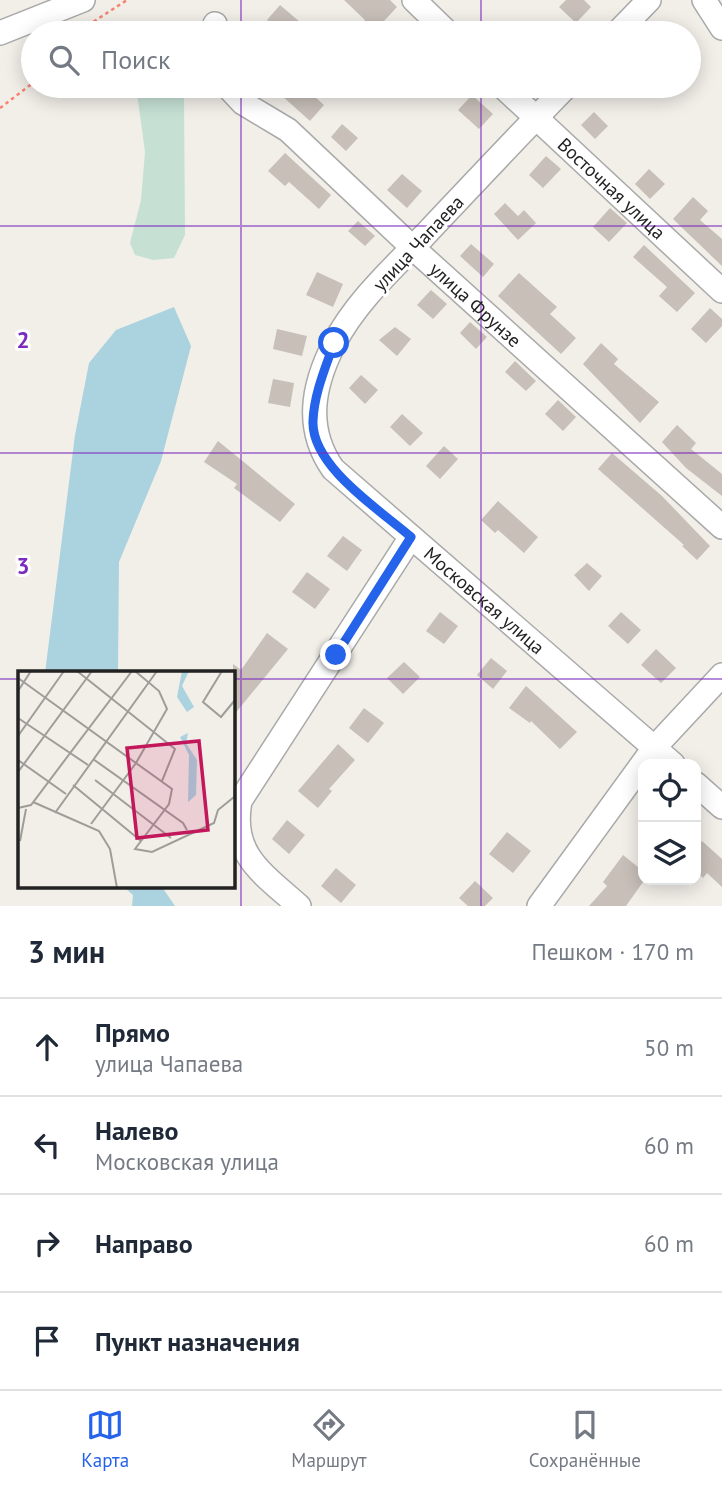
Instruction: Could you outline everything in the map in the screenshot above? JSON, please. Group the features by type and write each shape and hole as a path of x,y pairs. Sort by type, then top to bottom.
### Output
{"street":[{"path":"30,21 83,0"},
{"path":"414,0 436,21"},
{"path":"629,21 649,0"},
{"path":"704,0 722,28"},
{"path":"0,33 21,25"},
{"name":"улица Фрунзе","path":"238,98 288,130 722,527"},
{"name":"Восточная улица","path":"514,98 722,291"},
{"name":"улица Чапаева","path":"313,424 317,391 334,343 364,301 555,98"},
{"name":"Московская улица","path":"313,424 319,450 333,469 667,759"},
{"path":"299,906 243,850 236,825 240,801 411,537"},
{"path":"539,906 654,748 722,675"},
{"path":"701,788 722,807"}],"path":[{"path":"91,21 127,0"},
{"path":"0,108 21,92"}],"green space":[{"path":"138,98 184,98 185,235 174,258 153,260 135,255 130,243 141,200 145,152"}],"water":[{"path":"174,307 191,346 161,461 119,562 118,671 45,671 75,435 89,363 116,330"},
{"path":"125,888 163,888 175,906 132,906 133,895"}],"building":[{"path":"344,0 390,0 397,7 384,21 365,20"},
{"path":"566,0 584,0 591,7 578,21 574,21 559,7"},
{"path":"280,5 299,21 268,21"},
{"path":"284,98 316,98 324,105 310,121"},
{"path":"469,98 475,98 493,114 479,129 458,110"},
{"path":"594,112 608,126 595,139 581,125"},
{"path":"342,124 358,138 346,151 331,137"},
{"path":"285,153 331,195 319,209 289,182 285,186 268,171"},
{"path":"546,156 561,169 543,188 529,175"},
{"path":"649,169 665,184 650,199 635,184"},
{"path":"402,174 422,191 407,208 387,190"},
{"path":"693,197 708,211 700,220 722,239 722,266 673,219"},
{"path":"505,203 518,216 524,210 536,223 518,240 494,214"},
{"path":"610,208 627,223 609,242 593,227"},
{"path":"358,221 375,236 365,246 348,231"},
{"path":"471,244 494,264 483,277 460,256"},
{"path":"644,245 695,293 677,312 659,296 667,287 633,257"},
{"path":"317,272 343,284 333,307 306,295"},
{"path":"519,273 557,307 550,314 576,338 561,354 498,296"},
{"path":"431,290 447,304 433,319 417,305"},
{"path":"710,308 722,319 722,326 706,343 691,329"},
{"path":"470,322 487,337 476,349 460,333"},
{"path":"395,327 411,339 397,356 379,340"},
{"path":"277,329 307,336 302,356 273,349"},
{"path":"601,343 618,359 614,364 659,402 640,423 583,364"},
{"path":"515,361 536,381 526,391 505,372"},
{"path":"361,375 378,390 365,404 349,388"},
{"path":"273,379 294,383 290,407 268,403"},
{"path":"558,400 576,417 563,431 545,414"},
{"path":"402,414 423,433 410,446 390,427"},
{"path":"677,425 696,443 691,449 722,474 722,496 686,468 662,442"},
{"path":"218,441 295,504 280,522 234,488 237,484 204,462"},
{"path":"444,446 458,459 440,479 426,466"},
{"path":"612,453 662,496 710,546 697,560 682,546 684,545 598,469"},
{"path":"498,501 538,537 524,553 498,530 495,533 481,520"},
{"path":"343,536 362,550 347,571 327,556"},
{"path":"587,563 602,576 589,591 574,575"},
{"path":"307,572 330,589 315,609 292,592"},
{"path":"440,612 458,626 444,644 426,631"},
{"path":"621,612 641,630 628,644 608,626"},
{"path":"267,633 288,649 234,715 233,664 241,670"},
{"path":"656,649 676,668 661,683 641,665"},
{"path":"491,658 507,671 493,689 477,675"},
{"path":"404,662 420,677 403,694 387,678"},
{"path":"526,686 577,732 560,749 531,721 530,723 509,708"},
{"path":"364,708 384,723 368,743 349,728"},
{"path":"338,744 355,760 329,789 332,791 318,808 298,791"},
{"path":"287,820 305,835 289,854 272,839"},
{"path":"507,832 531,851 513,873 489,854"},
{"path":"701,842 722,859 722,887 707,873 703,878 701,876"},
{"path":"623,855 638,867 638,885 641,885 626,906 589,906 607,886 603,882"},
{"path":"336,868 356,885 341,903 321,886"},
{"path":"475,881 493,898 485,906 468,906 459,898"}],"route":[{"path":"334,343 317,391 313,424 319,450 333,469 411,537 336,655"}]}
